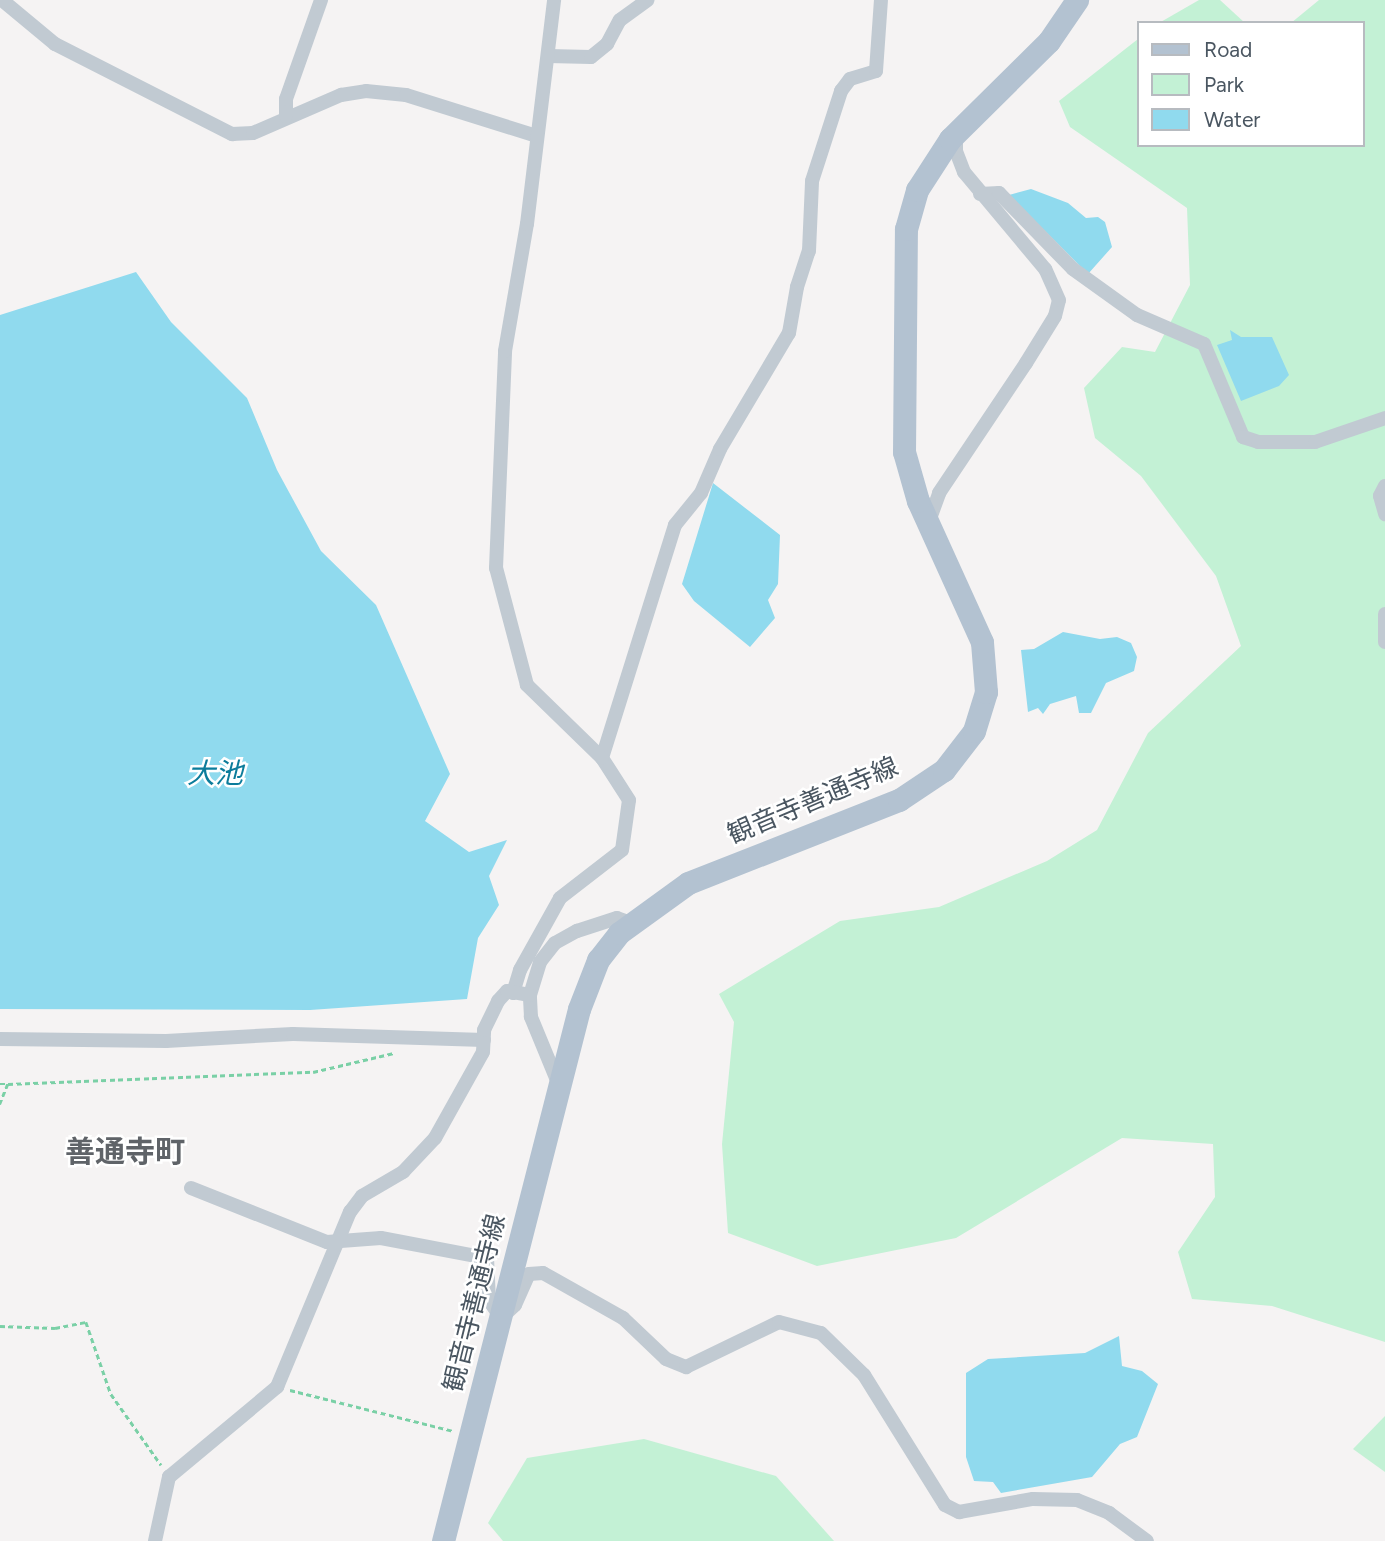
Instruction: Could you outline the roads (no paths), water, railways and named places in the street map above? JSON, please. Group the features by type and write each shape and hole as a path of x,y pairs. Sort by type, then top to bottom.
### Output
{"main road":[{"name":"観音寺善通寺線","path":"443,1541 559,1086 598,960 631,923 688,883 899,800 944,771 962,752 974,732 986,692 982,642 928,524 904,452 906,229 916,190 956,133 1049,41 1077,0"}],"street":[{"path":"2,0 55,44 112,69 205,123 232,134 253,132 341,95 366,91 406,95 534,135"},
{"path":"286,116 286,99 321,0"},
{"path":"513,993 520,970 560,898 622,850 629,800 603,758 527,685 496,568 505,351 513,281 527,224 534,135 548,56 554,0"},
{"path":"548,56 591,57 607,44 620,20 648,0"},
{"path":"603,758 675,525 701,493 720,449 789,333 797,287 809,251 812,181 841,91 850,79 876,71 881,0"},
{"path":"928,524 939,493 1026,363 1055,316 1059,300 1045,269 980,194 956,151 956,133"},
{"path":"980,194 999,193 1073,269 1136,315 1204,344 1243,437 1258,442 1315,442 1385,418"},
{"path":"1385,486 1380,496 1385,514"},
{"path":"1385,614 1385,642"},
{"path":"559,1086 531,1017 530,995 540,962 555,943 617,918 631,923"},
{"path":"155,1541 169,1477 277,1387 309,1319 339,1238 362,1196 403,1172 435,1138 464,1094 483,1052 484,1040 498,1001 507,991 530,995"},
{"path":"0,1039 166,1041 293,1034 484,1040"},
{"path":"191,1188 327,1242 339,1238 381,1238 487,1258 489,1300 501,1318 515,1305 530,1274 543,1273 623,1318 666,1359 686,1367 779,1322 821,1333 864,1375 945,1506 959,1512 1033,1499 1077,1500 1109,1513 1147,1541"}],"water":[{"path":"1031,189 1068,203 1086,218 1098,217 1105,222 1112,247 1088,274 1009,195"},
{"name":"大池","path":"136,272 171,322 247,398 277,470 321,551 376,605 450,774 425,821 469,852 507,840 489,876 499,905 478,938 467,999 310,1010 0,1009 0,315"},
{"path":"1230,330 1241,337 1272,337 1289,375 1279,386 1241,401 1217,345 1232,340"},
{"path":"713,483 780,535 778,584 768,600 775,618 750,647 694,601 682,584"},
{"path":"1063,632 1100,639 1117,637 1131,643 1137,657 1134,671 1106,683 1091,713 1079,713 1076,696 1050,704 1043,714 1038,708 1028,712 1021,650 1034,649"},
{"path":"1119,1336 1122,1366 1142,1371 1158,1384 1137,1437 1120,1444 1092,1477 1001,1493 993,1482 974,1481 966,1457 966,1373 988,1359 1085,1353"}],"district":[{"name":"善通寺町","path":"125,1152"}]}
